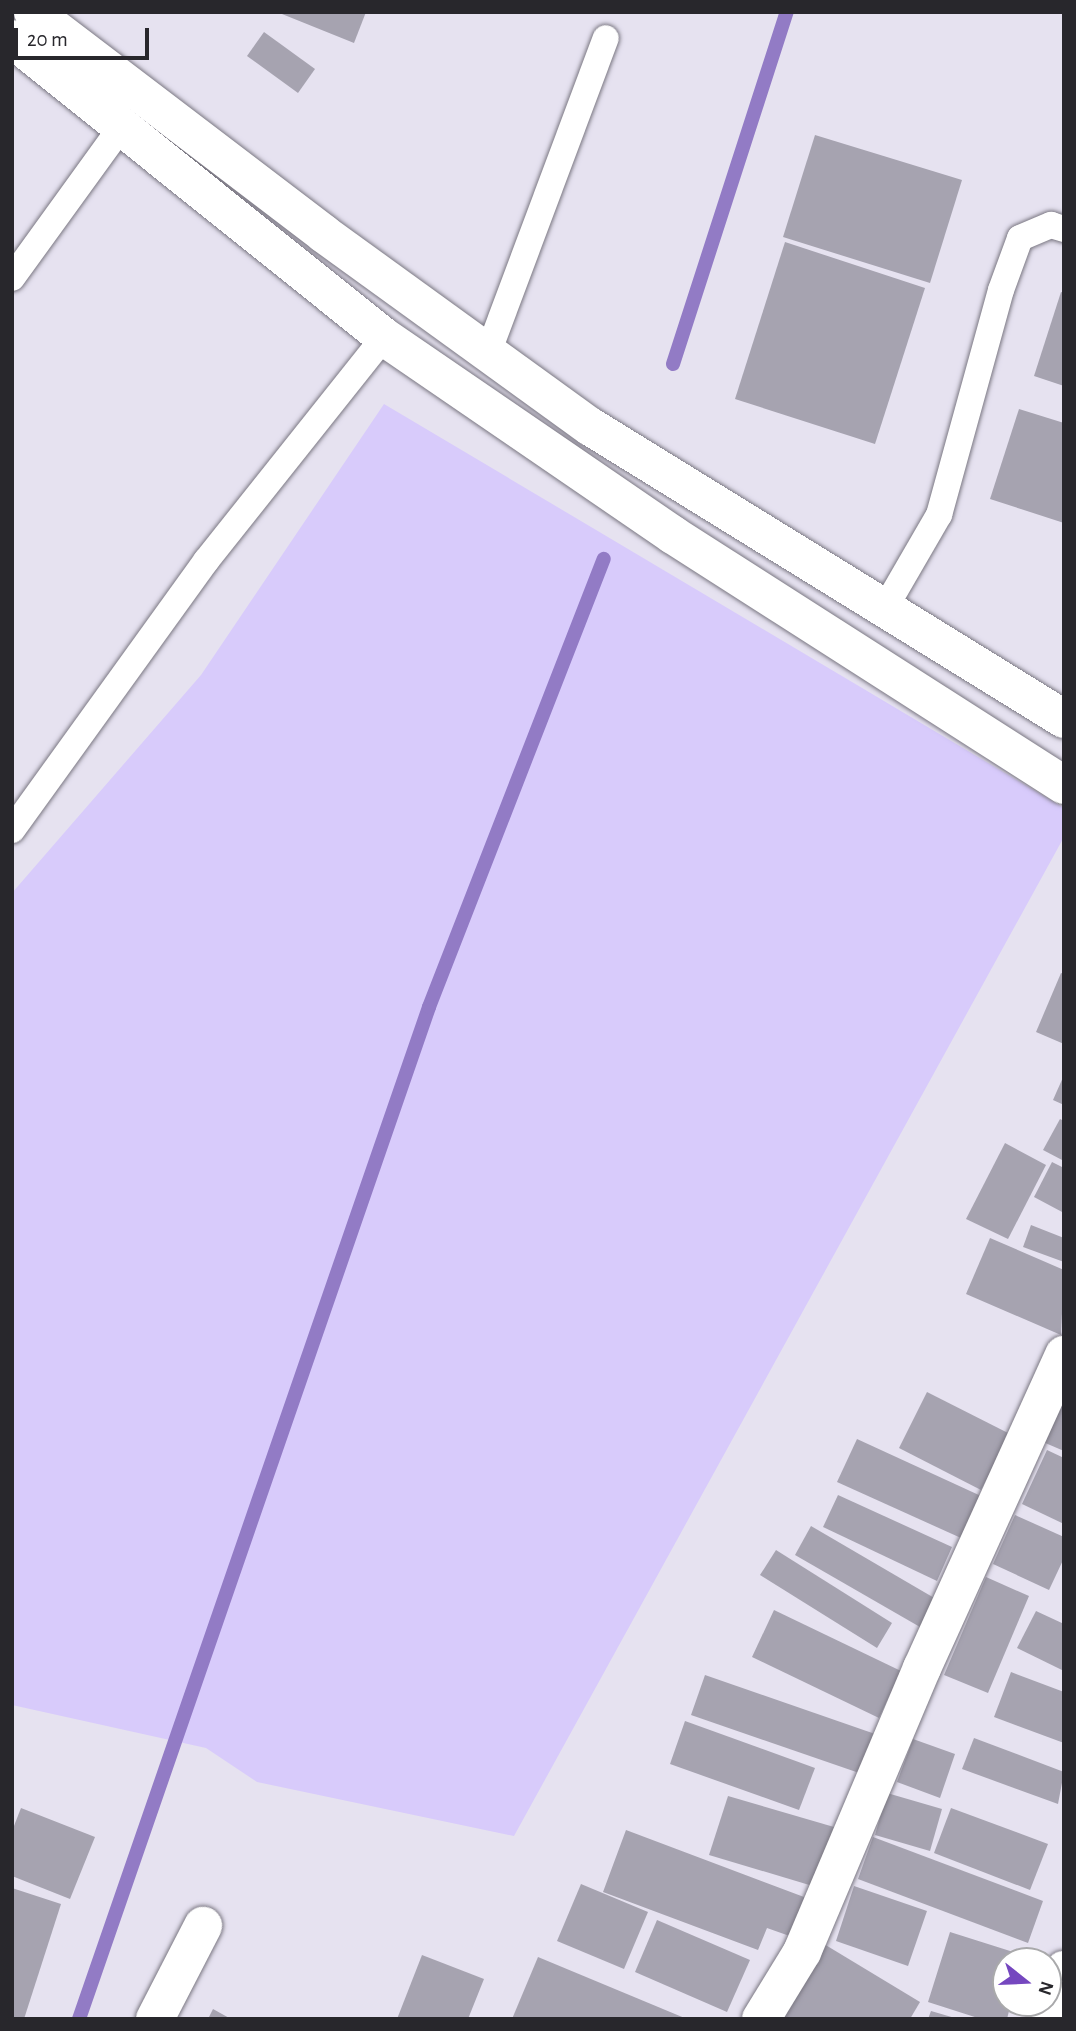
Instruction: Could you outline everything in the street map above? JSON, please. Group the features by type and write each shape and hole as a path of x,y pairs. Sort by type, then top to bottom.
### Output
{"street":[{"path":"33,12 591,427 1064,719"},
{"path":"12,40 120,129 384,337 673,535 1064,785"},
{"path":"761,2019 802,1952 922,1668 1064,1355"},
{"path":"155,2019 203,1926"},
{"path":"1047,2019 1064,1970"}],"lane":[{"path":"488,353 606,38"},
{"path":"12,278 120,129"},
{"path":"885,608 939,515 1001,290 1020,238 1051,225 1064,229"},
{"path":"12,830 206,561 384,337"}],"shaded area":[{"path":"384,404 1064,808 1064,837 514,1836 257,1782 206,1748 12,1705 12,893 201,675"}],"building":[{"path":"277,12 366,12 354,43"},
{"path":"264,32 315,69 298,93 247,56"},
{"path":"815,135 962,180 930,283 783,237"},
{"path":"785,242 925,288 875,444 735,399"},
{"path":"1061,292 1064,293 1064,386 1034,376"},
{"path":"1019,409 1064,423 1064,523 990,499"},
{"path":"1061,973 1064,974 1064,1044 1036,1032"},
{"path":"1064,1075 1064,1105 1053,1100"},
{"path":"1060,1119 1064,1121 1064,1161 1043,1150"},
{"path":"1005,1143 1046,1165 1008,1239 966,1219"},
{"path":"1052,1162 1064,1168 1064,1213 1034,1197"},
{"path":"1031,1225 1064,1238 1064,1262 1023,1247"},
{"path":"990,1238 1064,1270 1061,1335 966,1294"},
{"path":"927,1392 1010,1434 981,1490 899,1448"},
{"path":"1064,1394 1064,1451 1043,1442"},
{"path":"857,1439 981,1496 961,1538 837,1482"},
{"path":"1047,1450 1064,1458 1064,1524 1022,1504"},
{"path":"838,1495 952,1547 937,1581 823,1527"},
{"path":"1015,1515 1064,1537 1064,1558 1049,1590 993,1564"},
{"path":"811,1526 936,1599 920,1627 795,1555"},
{"path":"776,1550 892,1623 877,1648 760,1575"},
{"path":"986,1577 1029,1596 988,1693 944,1675"},
{"path":"774,1610 901,1671 879,1718 752,1657"},
{"path":"1036,1611 1064,1624 1064,1671 1017,1648"},
{"path":"1011,1672 1064,1692 1064,1743 994,1717"},
{"path":"705,1675 878,1735 865,1775 691,1715"},
{"path":"685,1721 815,1768 799,1810 670,1764"},
{"path":"974,1738 1064,1772 1058,1804 962,1769"},
{"path":"913,1739 955,1754 940,1798 897,1782"},
{"path":"887,1793 942,1809 930,1851 875,1835"},
{"path":"728,1796 834,1827 816,1887 709,1855"},
{"path":"21,1808 95,1837 70,1899 12,1876 12,1831"},
{"path":"951,1808 1048,1844 1030,1890 934,1853"},
{"path":"626,1830 812,1900 798,1939 767,1928 758,1950 603,1892"},
{"path":"873,1837 1043,1901 1028,1943 858,1879"},
{"path":"581,1884 648,1912 624,1969 557,1941"},
{"path":"854,1886 927,1911 908,1966 836,1941"},
{"path":"12,1888 61,1904 24,2019 12,2019"},
{"path":"657,1920 750,1960 727,2012 635,1972"},
{"path":"950,1932 998,1947 992,1947 992,2017 1007,2019 981,2019 928,2002"},
{"path":"819,1941 920,2002 910,2019 784,2019"},
{"path":"422,1955 484,1979 468,2019 397,2019"},
{"path":"538,1957 687,2019 512,2019"},
{"path":"213,2009 231,2019 208,2019"},
{"path":"931,2011 955,2018 955,2019 928,2019"}],"waterway":[{"path":"673,364 787,12"},
{"path":"79,2019 429,1007 604,559"}]}
